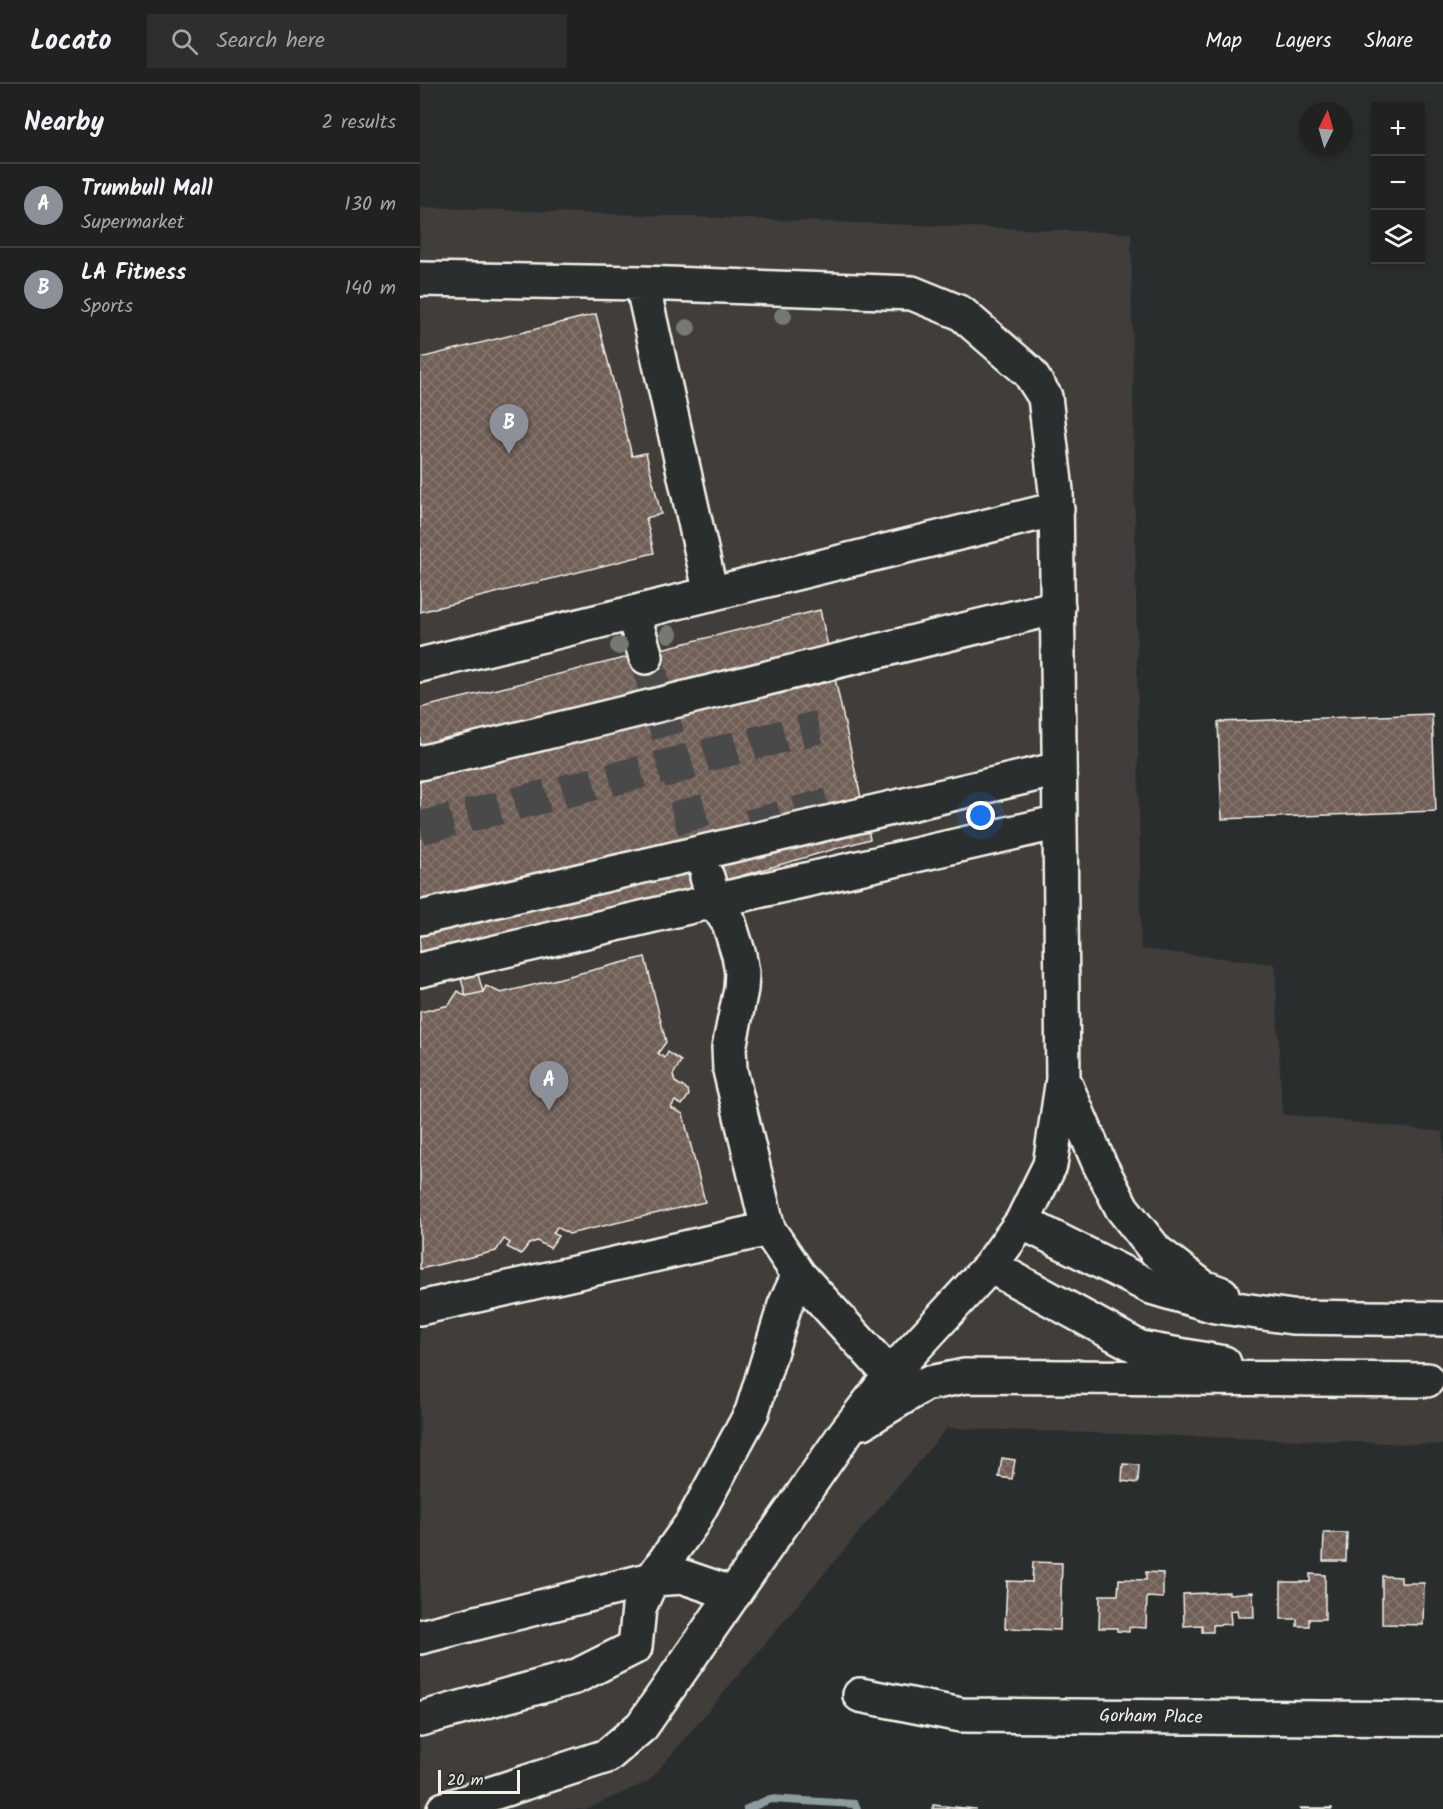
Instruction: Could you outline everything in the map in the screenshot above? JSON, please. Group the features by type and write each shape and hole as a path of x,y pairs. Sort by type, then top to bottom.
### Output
{"street":[{"path":"420,279 642,283 912,293 961,314 1029,372 1046,397 1056,491 1058,608 1062,1079 1050,1165 1022,1222 990,1266 890,1375 846,1432 642,1726 607,1756 444,1809"},
{"path":"642,283 711,594"},
{"path":"420,665 1056,509"},
{"path":"420,763 1058,608"},
{"path":"633,613 646,657"},
{"path":"420,918 1059,769"},
{"path":"420,970 711,889 1060,822"},
{"path":"711,889 729,923 741,964 741,990 729,1048 730,1070 768,1229 800,1275 890,1375"},
{"path":"1062,1079 1122,1208 1156,1251 1203,1287 1292,1317"},
{"path":"1022,1222 1151,1287 1215,1306 1292,1317 1443,1319"},
{"path":"420,1308 768,1229"},
{"path":"990,1266 1140,1348 1247,1367 1435,1381"},
{"path":"420,1719 575,1677 635,1647 639,1608 652,1579 692,1523 752,1412 785,1305 800,1275"},
{"path":"846,1432 925,1384 965,1376 1435,1381"},
{"path":"420,1637 652,1579 684,1577 734,1594"},
{"name":"Gorham Place","path":"860,1695 961,1715 1443,1719"}],"shaded area":[{"path":"420,207 1131,233 1141,949 1275,964 1282,1114 1443,1132 1443,1445 947,1428 649,1781 586,1809 420,1809"}],"building":[{"path":"596,314 632,456 646,453 661,514 646,518 654,553 420,612 420,358"},
{"path":"820,610 870,839 733,878 420,955 420,708"},
{"path":"1432,714 1436,811 1222,819 1218,722"},
{"path":"469,943 483,992 466,996 452,948"},
{"path":"645,957 666,1042 658,1053 665,1058 668,1052 681,1061 673,1075 675,1082 688,1090 689,1095 682,1105 675,1101 671,1108 683,1114 705,1202 569,1234 557,1227 553,1233 558,1236 550,1248 537,1241 529,1244 521,1254 507,1247 510,1243 504,1239 496,1251 420,1269 420,1012 449,1005 458,991 466,996 483,992 486,986 501,993"},
{"path":"1002,1458 1015,1460 1012,1479 999,1477"},
{"path":"1123,1464 1139,1465 1138,1483 1122,1481"},
{"path":"1324,1533 1347,1533 1346,1561 1323,1561"},
{"path":"1033,1562 1062,1563 1060,1630 1005,1628 1007,1581 1032,1582"},
{"path":"1146,1572 1163,1573 1163,1598 1147,1597 1146,1628 1129,1627 1129,1632 1117,1631 1117,1628 1099,1628 1100,1595 1118,1595 1119,1579 1146,1580"},
{"path":"1310,1574 1325,1575 1325,1619 1309,1619 1309,1626 1297,1626 1297,1619 1281,1619 1281,1582 1310,1582"},
{"path":"1382,1576 1401,1577 1401,1583 1424,1583 1423,1625 1382,1624"},
{"path":"1229,1592 1229,1594 1253,1592 1254,1617 1238,1617 1237,1610 1230,1611 1231,1624 1213,1625 1213,1632 1202,1632 1202,1625 1184,1626 1183,1594"},
{"path":"933,1805 976,1809 933,1809"},
{"path":"1332,1808 1332,1809 1300,1809"}],"waterway":[{"path":"747,1809 770,1799 855,1804 857,1809"}],"tunnel":[{"path":"646,657 707,877"},
{"path":"420,828 819,727"},
{"path":"749,826 842,801"}],"place":[{"name":"LA Fitness","path":"509,454"},
{"name":"Trumbull Mall","path":"549,1111"}]}
